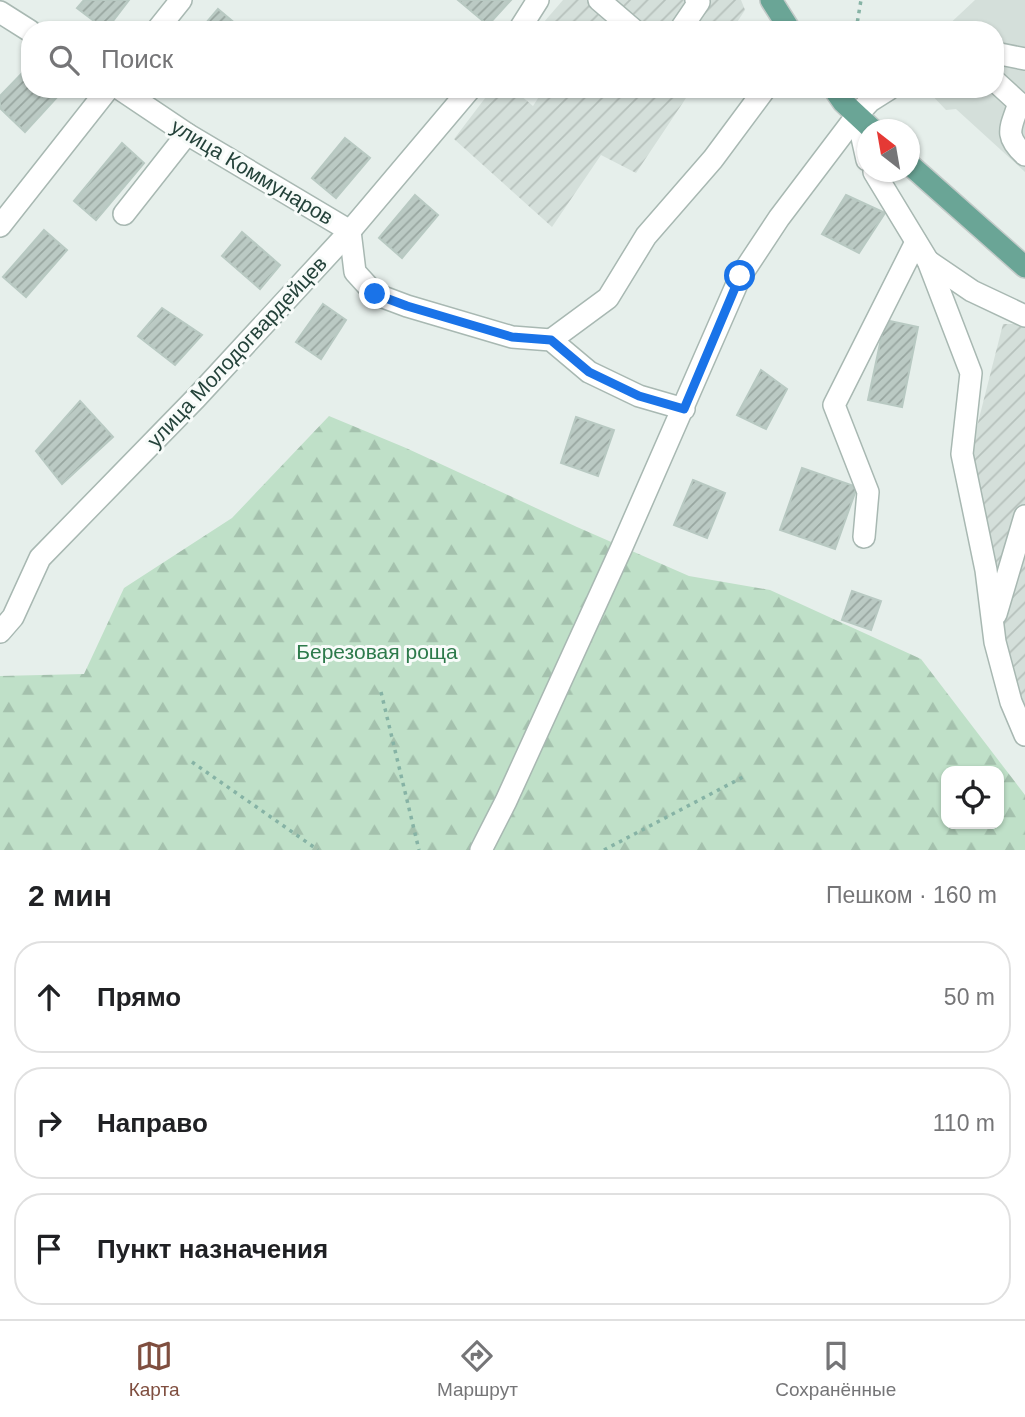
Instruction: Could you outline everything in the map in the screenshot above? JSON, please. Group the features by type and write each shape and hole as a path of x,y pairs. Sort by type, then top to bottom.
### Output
{"main road":[{"path":"771,0 784,21"},
{"path":"842,98 862,119"},
{"path":"920,173 1025,267"}],"street":[{"path":"164,21 181,0"},
{"path":"525,21 538,0"},
{"path":"599,0 624,21"},
{"path":"686,21 699,2 696,0"},
{"path":"0,12 21,25"},
{"path":"1004,55 1025,59"},
{"path":"1004,88 1022,103 1009,132 1014,145 1025,155"},
{"path":"0,226 101,98"},
{"name":"улица Коммунаров","path":"133,98 187,134 350,231"},
{"name":"улица Молодогвардейцев","path":"7,624 40,558 196,398 350,231 462,98"},
{"path":"551,340 608,298 646,236 713,159 758,98"},
{"path":"866,119 870,101 875,98"},
{"path":"481,850 512,788 684,409 740,276 779,218 857,131"},
{"path":"124,214 187,134"},
{"path":"880,182 928,261 971,373 962,454 986,569 993,624 1018,699 1025,734"},
{"path":"350,231 355,272 375,294 512,337 551,340 589,372 639,396 684,409"},
{"path":"864,537 868,492 834,405 916,242"},
{"path":"928,261 972,291 1025,316"},
{"path":"993,624 1025,516"}],"path":[{"path":"858,21 861,0"},
{"path":"381,692 419,850"},
{"path":"192,762 318,850"},
{"path":"604,850 745,776"}],"shaded area":[{"path":"563,0 741,0 745,10 738,21 545,21"},
{"path":"975,0 1025,0 1025,172 956,109 946,110 935,98 1004,98 1004,21 953,21"},
{"path":"485,98 524,98 533,106 538,98 686,98 636,173 601,155 552,227 454,139"},
{"path":"1003,324 1025,324 1025,712 1001,646 970,454"}],"green space":[{"name":"Березовая роща","path":"329,416 689,576 770,590 921,659 1003,766 941,766 941,829 1004,829 1004,768 1025,795 1025,850 0,850 0,676 84,674 124,588 232,518"}],"building":[{"path":"84,0 129,0 113,21 94,21 77,8"},
{"path":"458,0 511,0 492,21 483,21"},
{"path":"218,9 232,21 208,21"},
{"path":"21,74 21,98 56,98 25,132 0,108 0,96"},
{"path":"345,138 370,158 336,198 312,178"},
{"path":"122,143 144,163 96,220 74,201"},
{"path":"415,195 438,215 402,258 379,238"},
{"path":"846,195 885,213 859,253 822,234"},
{"path":"44,230 67,250 26,297 3,277"},
{"path":"242,232 280,265 260,289 222,256"},
{"path":"323,304 346,320 321,359 296,342"},
{"path":"162,308 202,335 175,365 138,336"},
{"path":"885,320 918,327 902,407 868,400"},
{"path":"761,370 787,389 766,429 737,415"},
{"path":"80,401 113,437 62,484 36,451"},
{"path":"576,417 614,430 598,476 561,463"},
{"path":"802,468 857,487 835,549 780,530"},
{"path":"693,480 725,493 707,538 674,525"},
{"path":"852,591 881,601 871,630 842,620"}],"route":[{"path":"375,294 512,337 551,340 589,372 639,396 684,409 740,276"}]}
